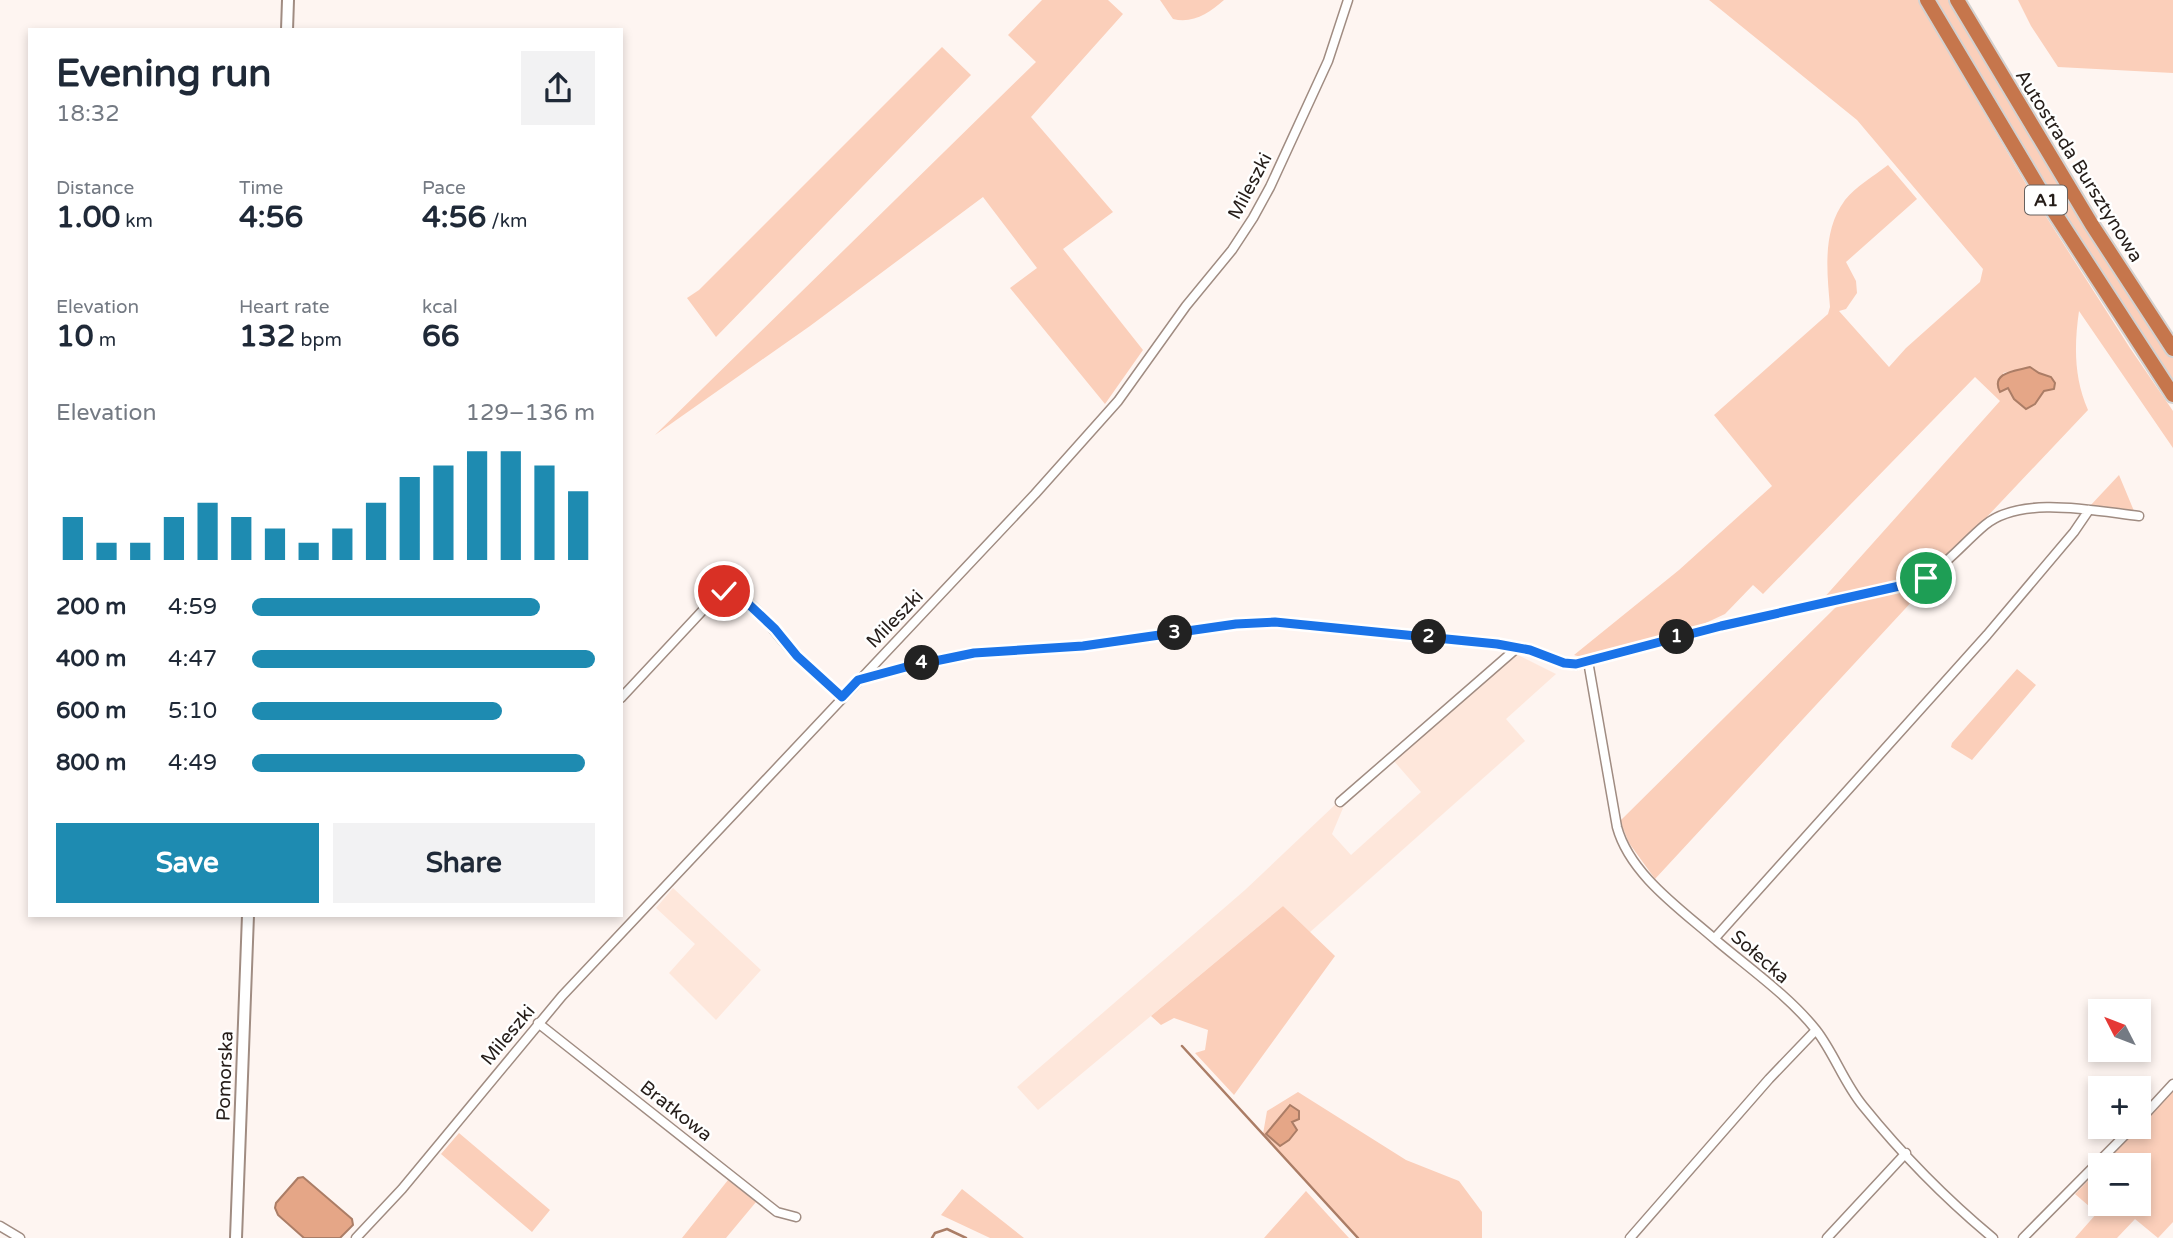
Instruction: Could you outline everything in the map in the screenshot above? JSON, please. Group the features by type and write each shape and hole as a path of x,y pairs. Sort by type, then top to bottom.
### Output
{"highway":[{"name":"A1","path":"1927,0 2045,198 2173,395"},
{"name":"Autostrada Bursztynowa","path":"1957,0 2058,170 2173,349"}],"street":[{"path":"287,28 288,0"},
{"name":"Mileszki","path":"356,1238 402,1189 538,1023 1035,494 1118,401 1186,306 1232,250 1270,187 1328,61 1348,0"},
{"path":"858,680 974,653 1083,646 1236,624 1275,622 1517,648 1564,663 1576,664 1721,626 1913,583 1926,578 1983,526 2002,514 2050,507 2139,516"},
{"path":"1715,938 1987,635 2089,510"},
{"path":"623,696 718,594 729,591 741,597 775,629 797,656 842,697"},
{"path":"1340,802 1517,648"},
{"name":"Sołecka","path":"1588,661 1620,837 1633,859 1664,896 1715,938 1816,1030 1861,1105 1962,1213 1993,1238"},
{"name":"Pomorska","path":"236,1238 248,917"},
{"name":"Bratkowa","path":"538,1023 777,1212 796,1217"},
{"path":"1630,1238 1769,1079 1816,1030"},
{"path":"2151,1108 2173,1084"},
{"path":"2023,1238 2121,1139"},
{"path":"1827,1238 1906,1153"},
{"path":"0,1227 20,1238"}],"shaded area":[{"path":"1042,0 1108,0 1123,14 1031,117 1113,212 1063,249 1143,350 1105,404 1010,288 1037,268 983,197 810,326 655,435 1036,62 1008,35"},
{"path":"1160,0 1224,0 1200,16 1180,20 1173,19"},
{"path":"1709,0 1918,0 2033,196 2173,411 2173,448 2079,311 2076,362 2088,410 1966,539 1934,568 1912,580 1822,600 2000,401 1975,377 1763,594 1753,585 1725,614 1697,627 1581,657 1574,655 1679,570 1772,486 1714,415 1828,314 1829,238 1838,212 1854,190 1888,165 1917,199 1846,262 1856,281 1857,293 1846,309 1839,311 1889,367 1906,348 1980,282 1983,269 1857,120","holes":["2030,367 2051,377 2035,404 2010,393 2003,373"]},
{"path":"1934,0 1951,0 2139,308 2173,358 2173,385 2079,242"},
{"path":"2018,0 2173,0 2173,73 2058,67 2031,26"},
{"path":"942,47 971,75 716,337 687,298 699,290"},
{"path":"2030,367 2051,377 2055,383 2054,389 2044,391 2035,404 2026,409 2014,399 2008,388 2000,392 1998,380 2012,371"},
{"path":"2119,475 2134,511 2089,507"},
{"path":"1929,583 1655,879 1629,843 1620,821 1837,606"},
{"path":"1516,654 1556,674 1506,719 1525,741 1309,933 1283,906 1038,1110 1017,1087 1245,890 1338,802 1343,808 1332,834 1351,855 1421,792 1393,760"},
{"path":"2017,669 2036,685 1972,760 1951,747 1952,743"},
{"path":"673,888 761,970 716,1020 669,973 695,944 656,908"},
{"path":"1283,906 1335,956 1234,1095 1195,1053 1205,1050 1208,1030 1174,1018 1161,1025 1151,1016"},
{"path":"2173,1091 2173,1222 2158,1238 2135,1219 2117,1238 2075,1238 2094,1216 2151,1216 2151,1153 2114,1153 2127,1139 2151,1139 2151,1114"},
{"path":"1298,1092 1406,1160 1459,1181 1482,1212 1482,1238 1358,1238 1263,1134 1267,1111"},
{"path":"1290,1105 1299,1111 1299,1119 1292,1122 1297,1130 1280,1146 1266,1134"},
{"path":"459,1133 550,1210 532,1232 441,1154"},
{"path":"303,1177 352,1219 353,1225 340,1238 304,1238 278,1215 276,1203 298,1178"},
{"path":"728,1180 756,1202 726,1238 682,1238"},
{"path":"2088,1180 2088,1205 2075,1194"},
{"path":"962,1189 1024,1238 990,1238 941,1215"},
{"path":"1306,1191 1349,1238 1264,1238"}],"waterway":[{"path":"1182,1046 1358,1238"},
{"path":"932,1238 935,1233 947,1229 966,1238"}],"route":[{"path":"724,591 741,597 775,629 797,656 842,697 858,680 974,653 1083,646 1236,624 1275,622 1497,644 1530,650 1564,663 1576,664 1721,626 1926,578"}]}
